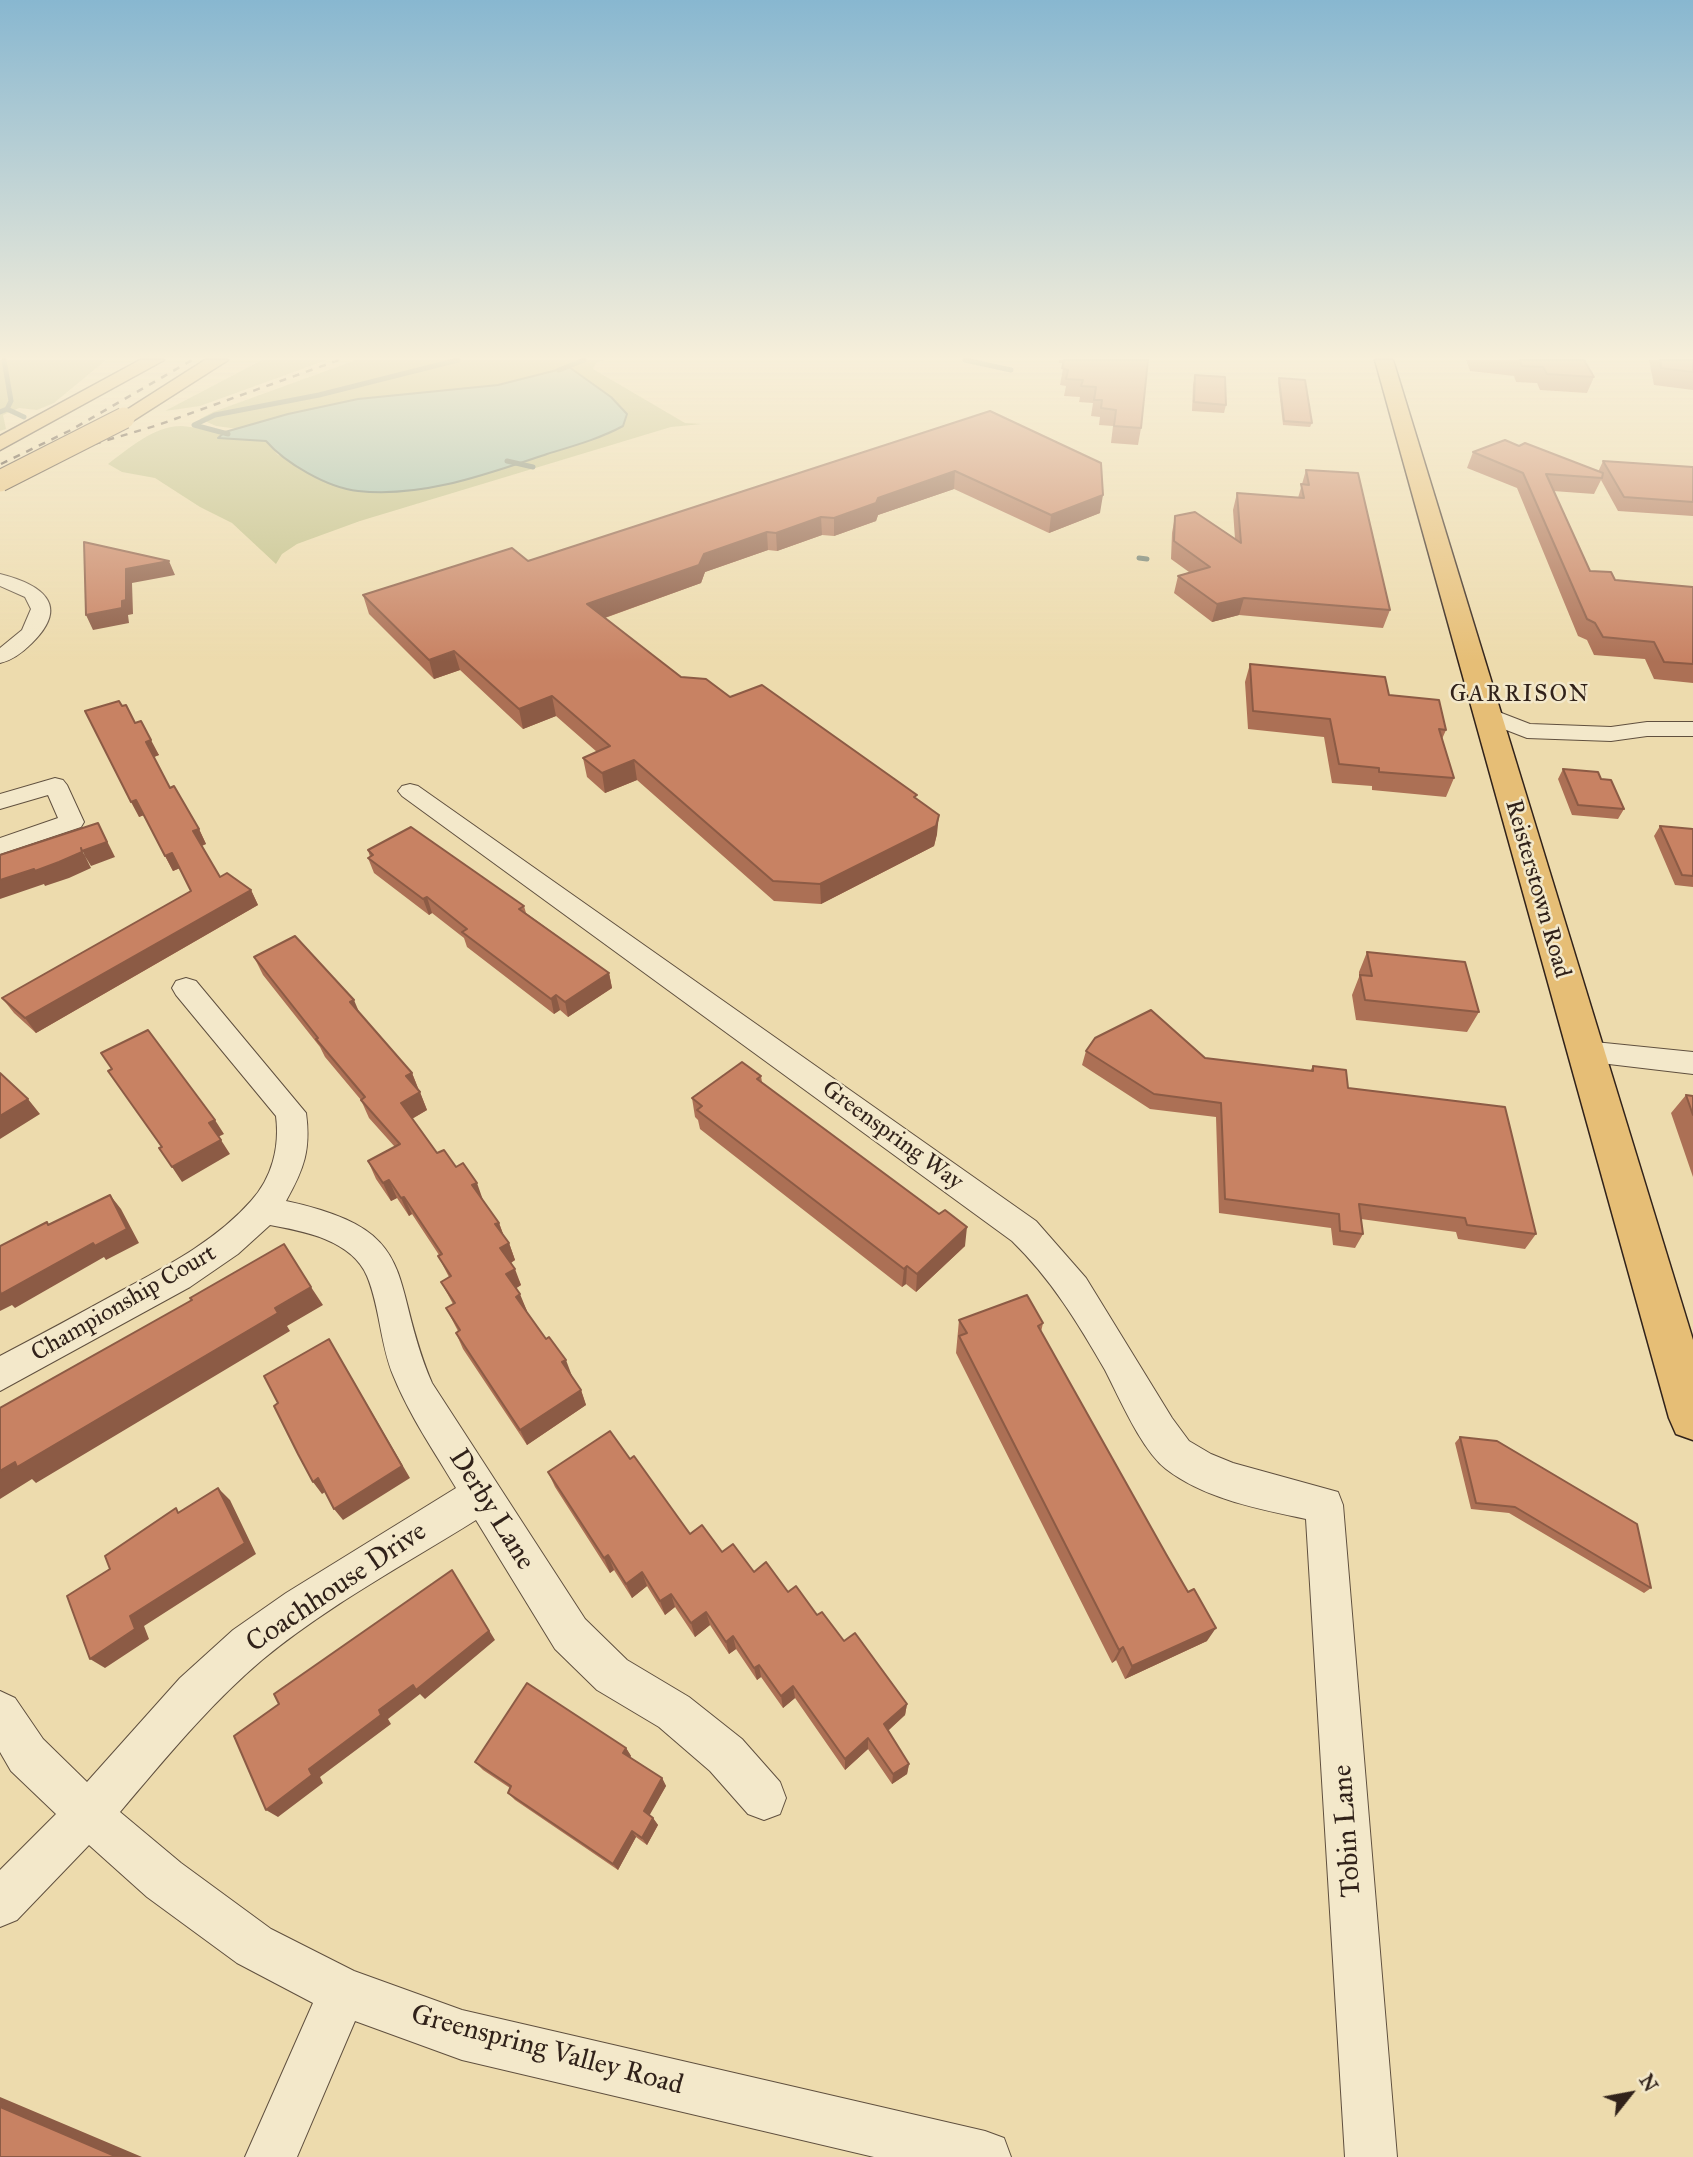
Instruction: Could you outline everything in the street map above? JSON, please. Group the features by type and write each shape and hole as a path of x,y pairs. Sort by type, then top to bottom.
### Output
{"main road":[{"path":"0,481 40,461"},
{"name":"Reisterstown Road","path":"1413,461 1692,1412"}],"street":[{"path":"0,580 32,593 39,601 41,611 37,624 26,638 0,657"},
{"path":"1486,714 1527,731 1611,734 1647,729 1693,729"},
{"path":"0,802 55,785 72,822 0,846"},
{"name":"Greenspring Way","path":"410,792 1024,1231 1048,1252 1070,1280 1157,1427 1179,1457 1213,1476 1324,1505"},
{"name":"Championship Court","path":"0,1375 178,1277 226,1244 264,1210 288,1168 294,1137 291,1113 186,988"},
{"path":"1585,1052 1693,1063"},
{"name":"Derby Lane","path":"264,1210 306,1219 334,1230 359,1244 380,1265 401,1350 418,1393 570,1634 612,1675 674,1712 726,1755 764,1798"},
{"name":"Coachhouse Drive","path":"0,1903 88,1814 195,1693 248,1645 300,1607 480,1495"},
{"name":"Tobin Lane","path":"1324,1505 1371,2157"},
{"name":"Greenspring Valley Road","path":"0,1713 27,1755 88,1814 164,1880 254,1945 343,1992 462,2035 985,2157"},
{"path":"271,2157 343,1992"}],"shaded area":[{"path":"112,461 308,461 442,486 523,461 560,461 360,521 297,544 282,554 276,564 232,523 200,507 155,478 122,472 108,464"},
{"path":"288,461 527,461 454,483 407,491 346,489 308,473"}],"building":[{"path":"837,461 1096,461 1101,463 1103,495 1051,515 955,471 878,498 876,503 834,518 821,517 704,554 699,565 587,604 681,677 706,679 730,697 762,685 917,795 914,797 939,815 936,826 820,884 773,881 634,760 602,773 583,758 610,746 552,696 519,709 454,651 429,660 363,595 512,548 528,561"},
{"path":"1494,461 1571,461 1603,473 1602,478 1546,474 1590,571 1611,572 1615,580 1693,587 1693,664 1664,662 1654,642 1603,637 1595,623 1587,619 1523,473"},
{"path":"1603,461 1693,467 1693,502 1624,497"},
{"path":"1306,470 1358,473 1390,610 1244,598 1217,604 1178,576 1210,567 1174,541 1175,516 1195,512 1241,543 1237,493 1304,498 1301,484 1309,485"},
{"path":"84,542 169,561 126,569 126,600 122,601 122,608 86,615"},
{"path":"1250,664 1385,677 1389,695 1439,700 1446,730 1439,729 1454,778 1379,772 1379,768 1339,764 1330,719 1253,711"},
{"path":"119,701 122,706 126,705 135,723 141,721 151,740 146,742 170,788 174,786 199,829 193,831 220,877 227,873 251,890 25,1018 2,998 191,891 172,853 165,856 136,800 131,802 85,711"},
{"path":"1563,769 1598,772 1601,779 1611,780 1624,809 1578,805"},
{"path":"98,823 107,842 82,851 81,848 82,852 35,871 34,869 0,880 0,855"},
{"path":"1660,826 1693,829 1693,876 1682,875"},
{"path":"411,827 524,906 519,909 609,973 565,1002 556,995 551,999 462,932 467,929 427,897 423,899 368,858 373,855 368,850"},
{"path":"295,936 354,1000 350,1002 412,1073 406,1076 420,1092 401,1103 437,1153 444,1150 456,1167 463,1163 477,1183 472,1185 499,1223 495,1224 509,1243 500,1248 515,1269 506,1274 520,1294 516,1297 546,1339 549,1337 566,1360 562,1362 581,1390 520,1430 456,1333 460,1330 446,1308 455,1303 441,1282 451,1276 438,1256 442,1254 404,1197 401,1198 389,1180 383,1183 368,1161 400,1144 361,1100 365,1097 316,1039 318,1038 254,957"},
{"path":"1367,952 1465,962 1479,1012 1365,1000 1360,975 1372,976"},
{"path":"1151,1010 1205,1058 1313,1071 1313,1066 1346,1070 1348,1088 1505,1107 1536,1234 1467,1225 1465,1218 1359,1204 1363,1234 1340,1231 1339,1214 1225,1199 1221,1103 1154,1094 1086,1051 1095,1038"},
{"path":"148,1030 215,1120 209,1123 221,1140 172,1167 159,1148 162,1147 108,1071 112,1069 101,1053"},
{"path":"742,1062 761,1076 757,1079 939,1214 945,1210 967,1227 917,1274 907,1266 904,1269 697,1110 702,1106 692,1098"},
{"path":"0,1073 28,1099 0,1116"},
{"path":"1686,1095 1693,1096 1693,1115"},
{"path":"110,1195 127,1229 95,1246 93,1243 1,1294 0,1246"},
{"path":"284,1244 311,1287 275,1308 278,1313 17,1467 15,1462 0,1471 0,1408 192,1300 190,1298"},
{"path":"1027,1295 1043,1323 1038,1326 1166,1554 1188,1592 1194,1589 1216,1628 1132,1666 1123,1647 1119,1650 959,1336 967,1333 959,1320"},
{"path":"329,1339 402,1466 334,1509 318,1478 313,1482 298,1454 274,1406 278,1403 264,1376"},
{"path":"610,1431 630,1459 634,1456 690,1534 702,1525 722,1552 733,1544 754,1572 766,1562 788,1592 796,1586 817,1615 822,1612 844,1641 855,1633 907,1704 884,1724 909,1764 893,1774 868,1738 845,1759 793,1686 781,1696 759,1665 754,1668 733,1636 726,1642 706,1612 691,1623 671,1594 660,1601 642,1572 626,1584 608,1555 604,1558 548,1472"},
{"path":"1460,1437 1497,1441 1637,1524 1651,1588 1515,1507 1476,1503"},
{"path":"218,1488 245,1543 130,1616 135,1629 90,1659 67,1596 110,1569 105,1556 176,1508 178,1513"},
{"path":"452,1570 489,1631 416,1690 413,1685 379,1710 381,1715 309,1769 312,1775 266,1810 234,1736 279,1704 274,1694"},
{"path":"527,1683 626,1748 623,1753 662,1778 644,1811 653,1818 642,1838 632,1831 613,1864 508,1793 511,1786 475,1762"},
{"path":"0,2107 117,2157 0,2157"}],"waterway":[{"path":"507,461 533,467"},
{"path":"1139,558 1147,559"}],"railway":[{"path":"1,464 8,461"},
{"path":"0,472 38,461"}],"district":[{"name":"GARRISON","path":"1520,695"}]}
